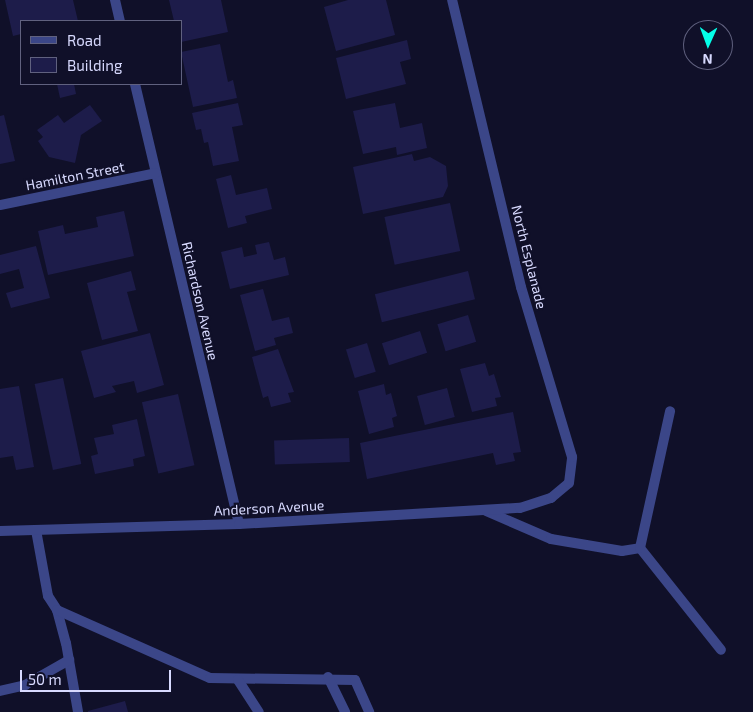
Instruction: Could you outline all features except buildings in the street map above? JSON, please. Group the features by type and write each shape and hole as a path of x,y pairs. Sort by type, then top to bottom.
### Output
{"street":[{"path":"115,0 120,20"},
{"name":"North Esplanade","path":"452,0 521,287 572,457 570,482 539,504"},
{"name":"Richardson Avenue","path":"135,85 239,524"},
{"name":"Hamilton Street","path":"0,205 156,174"},
{"path":"640,548 670,411"},
{"name":"Anderson Avenue","path":"0,531 239,524 486,510 539,504"},
{"path":"486,510 551,539 622,551 640,548"},
{"path":"36,530 48,596 57,610 69,660 78,712"},
{"path":"640,548 721,650"},
{"path":"57,610 196,674 238,680 328,677 355,680 369,712"},
{"path":"0,691 25,685 69,660"},
{"path":"328,677 345,712"},
{"path":"238,680 259,712"}]}
